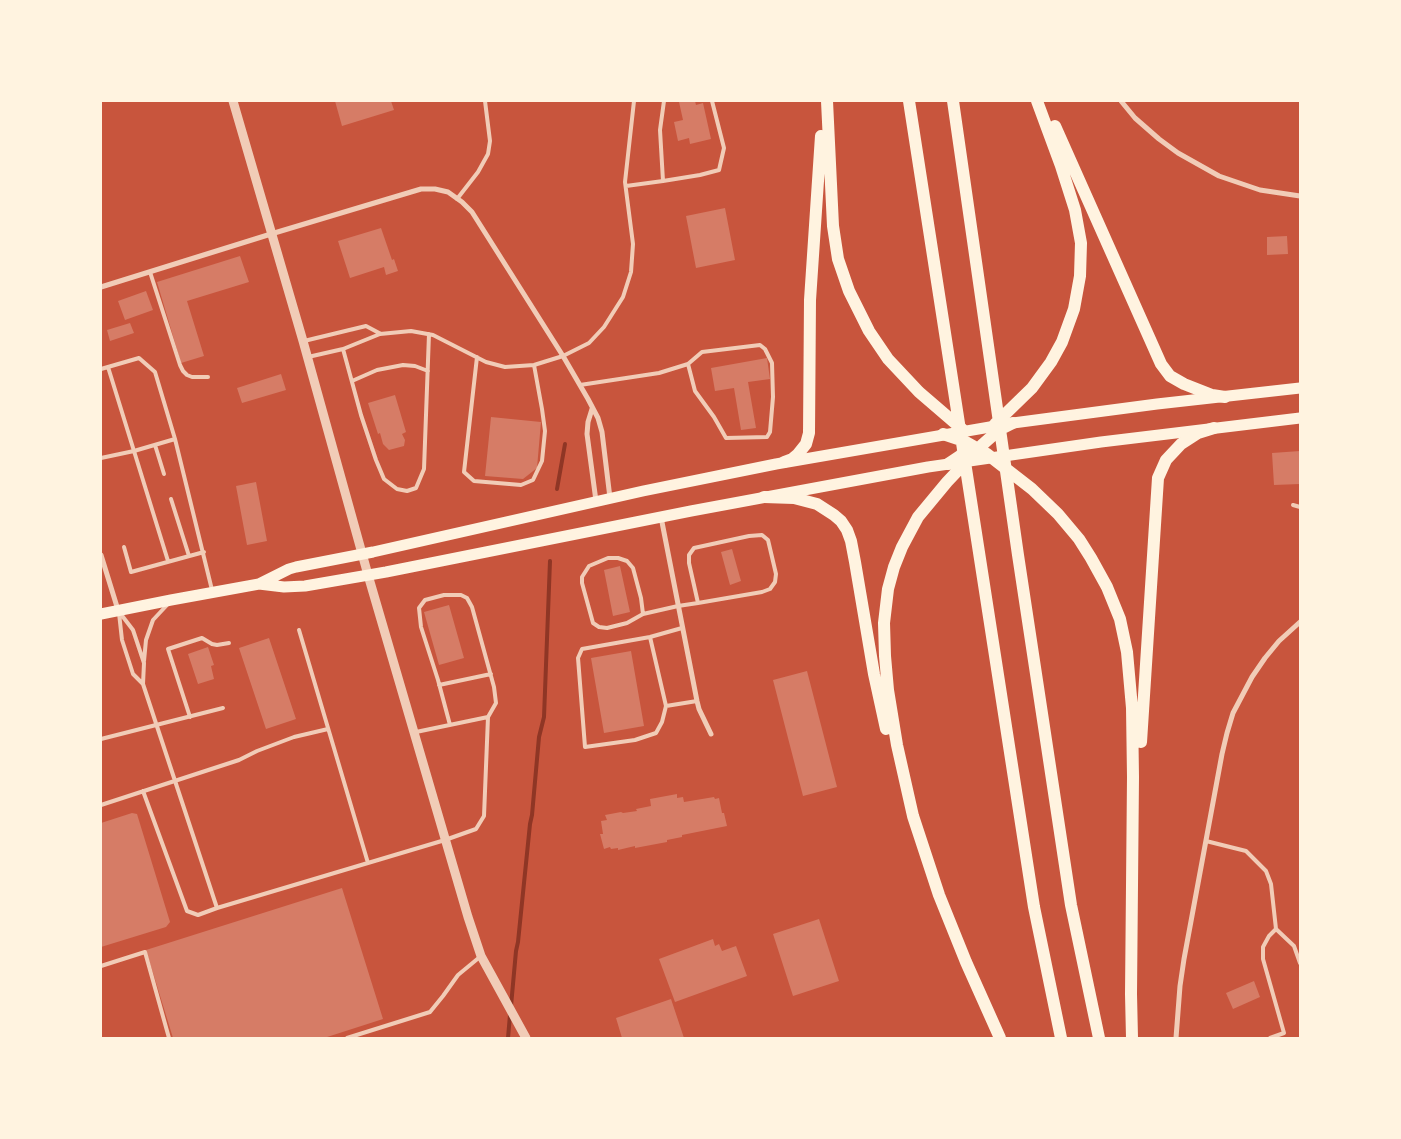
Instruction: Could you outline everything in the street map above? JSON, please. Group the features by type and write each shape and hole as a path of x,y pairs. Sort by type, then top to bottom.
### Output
{"highway":[{"path":"826,101 829,173 838,259 849,290 866,326 902,376 992,458 1037,494 1065,522 1091,558 1116,608 1126,646 1132,703 1132,1038"},
{"path":"784,462 798,454 806,444 809,433 810,291 815,211 826,101"},
{"path":"908,101 1034,907 1061,1038"},
{"path":"953,101 986,339 1071,905 1099,1038"},
{"path":"913,816 899,755 888,690 884,645 887,600 891,578 898,557 912,527 928,504 966,461 992,426 1032,388 1051,362 1062,342 1074,310 1080,276 1081,243 1075,210 1037,101"},
{"path":"1043,101 1161,364 1170,376 1184,384 1208,394 1226,396"},
{"path":"948,464 999,430 1013,423"},
{"path":"1132,857 1158,478 1168,458 1181,444 1198,433 1214,428"},
{"path":"943,434 1009,456"},
{"path":"764,496 794,498 817,504 826,508 838,518 848,533 855,562 874,674 897,769 939,895 1000,1038"}],"main road":[{"path":"259,584 296,567 784,462 992,426 1300,388"},
{"path":"101,614 259,584 284,587 305,586 368,575 764,496 966,461 1300,418"}],"street":[{"path":"233,101 308,357 444,840 468,917 482,956 526,1038"},
{"path":"1121,101 1135,118 1159,139 1178,153 1219,176 1260,190 1300,196"},
{"path":"101,287 421,189 435,189 448,192 472,212 580,385 598,418 602,432 610,498"},
{"path":"592,409 588,422 588,434 596,502"},
{"path":"661,517 697,701 712,734"},
{"path":"101,554 118,611"},
{"path":"1176,1038 1182,968 1222,754 1233,713 1252,677 1265,658 1279,640 1300,622"}],"lane":[{"path":"457,199 478,172 488,154 490,141 485,101"},
{"path":"308,357 343,349 380,334 411,331 429,334 486,362 505,367 534,365 562,356 589,343 604,327 623,296 631,272 633,244 626,186 626,164 634,101"},
{"path":"664,101 660,130 664,181"},
{"path":"626,186 700,175 719,170 724,148 712,101"},
{"path":"150,272 183,372 192,377 208,377"},
{"path":"303,341 366,326 380,334"},
{"path":"343,349 367,433 384,479 396,489 407,491 416,488 424,469 429,334"},
{"path":"580,385 659,373 688,364 702,352 760,344 765,349 772,363 773,397 770,432 767,437 726,438 714,417 695,391 688,364"},
{"path":"477,357 464,472 474,481 521,485 533,480 542,461 544,431 534,365"},
{"path":"101,370 139,358 155,372 175,440 204,552 212,592"},
{"path":"352,381 377,370 403,365 415,366 428,371"},
{"path":"108,367 168,561"},
{"path":"101,458 175,440"},
{"path":"155,445 164,474"},
{"path":"171,499 189,556"},
{"path":"1293,505 1300,507"},
{"path":"643,614 633,568 627,561 618,558 608,558 589,566 582,577 582,582 593,623 599,627 607,628 627,623 643,614 770,589 775,582 776,574 768,540 762,535 749,536 694,548 689,555 698,603"},
{"path":"124,547 131,572 204,552"},
{"path":"143,791 187,911 198,915 444,840 476,828 484,816 488,717 496,704 491,674 472,607 467,598 461,594 444,594 425,600 419,608 421,627 450,725"},
{"path":"171,600 153,620 146,640 143,684 217,908"},
{"path":"118,611 133,630 144,663"},
{"path":"118,611 122,640 133,674 143,684"},
{"path":"650,637 666,706 662,722 656,733 635,740 585,747 578,658 582,649 650,637 682,628"},
{"path":"299,630 368,863"},
{"path":"190,717 168,649 202,638 217,645 229,642"},
{"path":"439,685 491,674"},
{"path":"666,706 697,701"},
{"path":"101,739 223,708"},
{"path":"413,732 488,717"},
{"path":"101,805 239,760 294,737 328,729"},
{"path":"1206,840 1246,851 1266,871 1271,884 1276,929 1294,946 1300,963"},
{"path":"1270,1038 1285,1035 1263,959 1263,947 1269,936 1276,929"},
{"path":"1294,946 1300,946"},
{"path":"101,966 145,952 169,1038"},
{"path":"348,1038 430,1012 444,996 458,975 482,956"}],"building":[{"path":"335,101 391,101 394,110 342,126"},
{"path":"695,101 696,105 703,103 711,139 690,144 689,138 678,141 674,122 683,120 679,102"},
{"path":"725,208 735,260 696,268 686,216"},
{"path":"381,228 392,260 394,259 398,271 386,275 384,267 350,278 338,241"},
{"path":"1287,236 1288,254 1267,255 1267,237"},
{"path":"240,256 249,282 187,301 204,356 181,363 157,282"},
{"path":"146,291 153,310 125,320 118,301"},
{"path":"130,323 134,333 110,341 107,330"},
{"path":"767,358 770,379 748,382 756,428 741,430 734,388 715,391 711,368"},
{"path":"281,374 286,390 242,403 237,388"},
{"path":"395,395 406,432 402,434 405,440 404,446 389,450 383,444 380,433 378,434 368,403"},
{"path":"491,417 541,422 537,468 523,479 485,476"},
{"path":"1300,451 1300,484 1274,485 1272,453"},
{"path":"256,482 267,541 247,545 236,486"},
{"path":"732,549 741,581 730,585 721,552"},
{"path":"620,566 630,612 613,616 604,570"},
{"path":"449,605 464,658 439,665 424,612"},
{"path":"269,638 296,719 266,729 239,648"},
{"path":"208,647 214,665 211,666 214,679 198,684 188,654"},
{"path":"631,651 644,726 604,733 591,658"},
{"path":"807,671 837,787 803,796 773,680"},
{"path":"677,794 677,798 683,797 684,802 714,797 715,799 719,798 727,826 682,835 682,837 667,840 667,842 635,848 635,846 618,850 618,848 611,849 610,847 604,849 600,834 603,834 601,821 607,820 605,815 637,811 636,809 651,806 650,799"},
{"path":"132,813 137,814 170,922 166,927 101,947 101,823"},
{"path":"342,888 383,1019 324,1038 173,1038 146,950"},
{"path":"819,919 839,981 793,996 773,934"},
{"path":"713,939 715,946 719,944 722,951 736,946 747,976 675,1002 659,959"},
{"path":"1254,981 1260,997 1233,1009 1226,993"},
{"path":"671,999 684,1038 622,1038 616,1018"}],"waterway":[{"path":"557,489 565,444"},
{"path":"511,1006 539,737 544,717 550,561"},
{"path":"508,1038 510,1015"}]}
